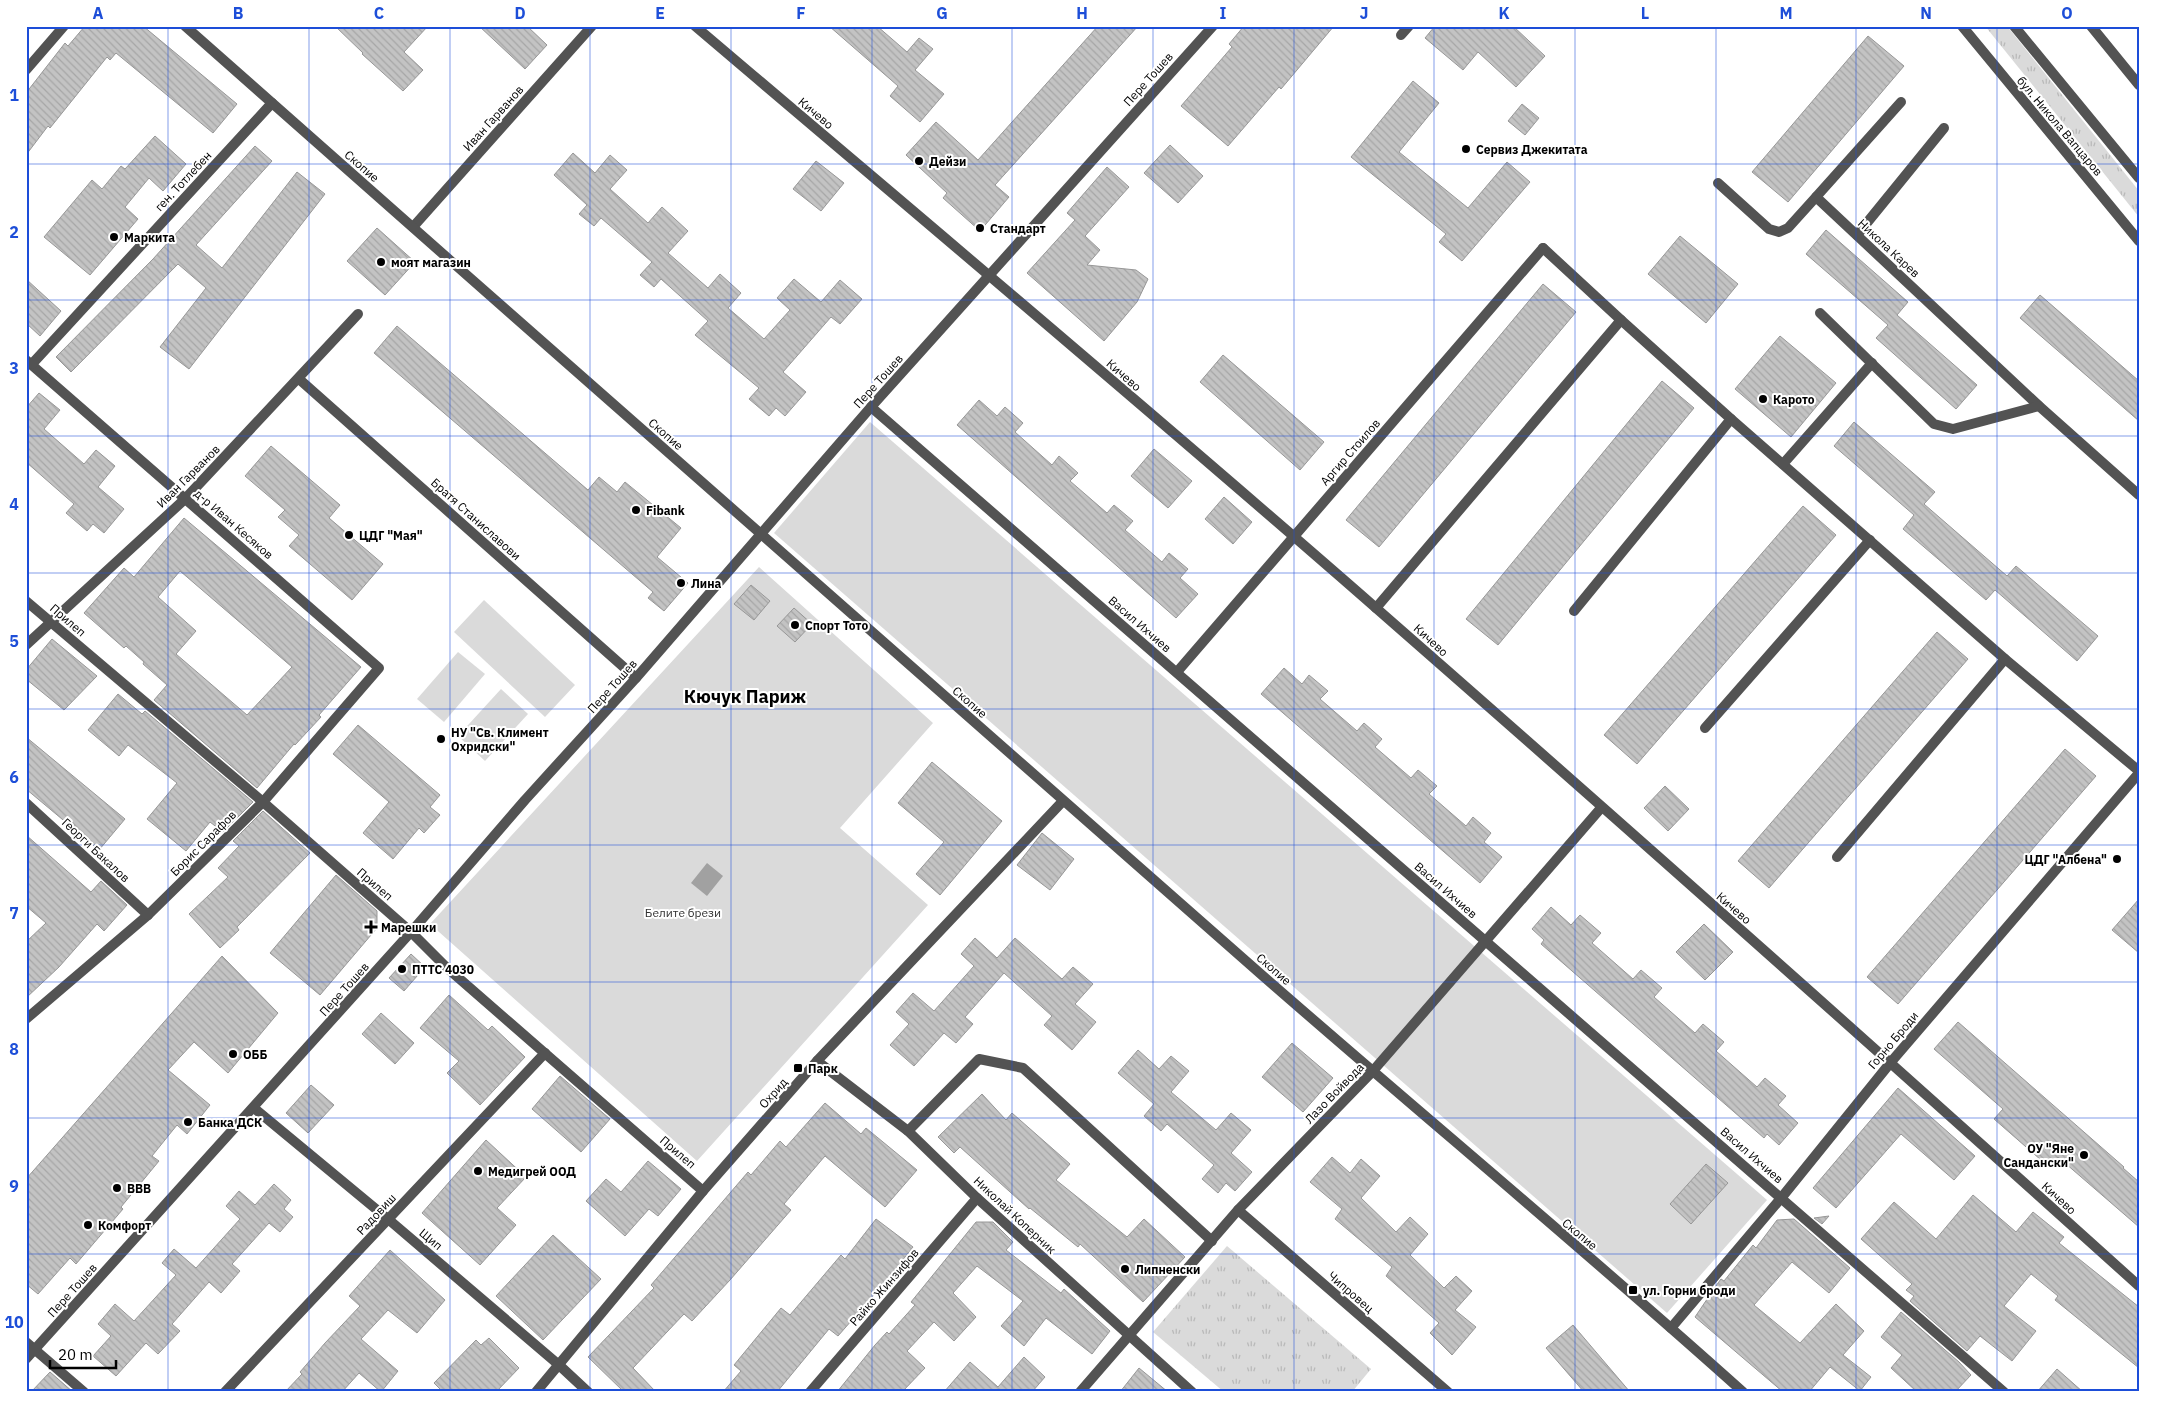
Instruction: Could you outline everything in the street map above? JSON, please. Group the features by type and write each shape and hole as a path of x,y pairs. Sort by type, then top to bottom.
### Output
{"street":[{"path":"26,70 64,26"},
{"name":"Скопие","path":"185,26 1372,1072 1743,1392"},
{"name":"Иван Гарванов","path":"412,227 592,26"},
{"name":"Кичево","path":"695,26 1376,608 1891,1062 2139,1286"},
{"name":"Пере Тошев","path":"26,1359 411,932 525,800 762,535 870,407 1212,26"},
{"path":"1401,35 1409,26"},
{"name":"бул. Никола Вапцаров","path":"1962,26 2139,241"},
{"path":"2014,26 2139,178"},
{"path":"2091,26 2139,85"},
{"path":"1718,184 1769,229 1779,232 1788,228 1900,102"},
{"name":"ген. Тотлебен","path":"29,362 272,103"},
{"path":"1856,236 1944,128"},
{"name":"Никола Карев","path":"1816,197 2039,406 2139,495"},
{"name":"Аргир Стоилов","path":"1177,672 1543,248 1621,320"},
{"path":"1820,313 1934,424 1953,429 2039,406"},
{"name":"Иван Гарванов","path":"26,645 186,499 358,314"},
{"path":"1376,608 1621,320 2005,659 2139,772"},
{"name":"д-р Иван Кесяков","path":"29,362 380,668"},
{"path":"1783,464 1872,363"},
{"name":"Братя Станиславови","path":"299,379 636,678"},
{"name":"Васил Ихчиев","path":"870,407 2004,1392"},
{"path":"1574,611 1731,419"},
{"path":"1705,728 1870,540"},
{"name":"Прилеп","path":"26,601 262,802 411,932 446,967 703,1191"},
{"path":"1837,857 2005,659"},
{"name":"Борис Сарафов","path":"26,1019 148,915 262,802 380,668"},
{"name":"Горно Броди","path":"1671,1328 1782,1198 1891,1062 2139,772"},
{"name":"Охрид","path":"536,1392 703,1191 817,1061 1063,801"},
{"name":"Георги Бакалов","path":"26,802 148,915"},
{"name":"Лазо Войвода","path":"1080,1392 1130,1337 1238,1210 1372,1072 1601,808"},
{"name":"Радовиш","path":"225,1392 545,1053"},
{"path":"908,1131 980,1059 1023,1068 1212,1241"},
{"name":"Николай Коперник","path":"817,1061 908,1131 977,1198 1192,1392"},
{"name":"Щип","path":"254,1108 388,1219 588,1392"},
{"name":"Райко Жинзифов","path":"810,1392 977,1198"},
{"name":"Чипровец","path":"1238,1210 1448,1392"},
{"path":"26,1342 84,1392"}],"green space":[{"path":"1985,26 2007,26 2139,191 2139,217"},
{"path":"870,422 1767,1200 1667,1313 774,533"},
{"name":"Белите брези","path":"759,567 933,723 840,828 928,905 697,1161 430,924"},
{"path":"484,600 575,685 545,717 454,632"},
{"path":"458,652 485,674 444,722 417,699"},
{"path":"501,689 528,714 485,761 458,736"},
{"path":"1227,1246 1371,1369 1352,1392 1224,1392 1153,1332"}],"shaded area":[{"path":"707,863 723,876 707,896 691,883"}],"building":[{"path":"85,26 143,26 237,104 213,133 116,53 110,60 107,57 50,128 48,126 26,155 26,93 65,43 68,46"},
{"path":"335,26 428,26 404,52 423,70 403,91 362,54"},
{"path":"479,26 527,26 547,45 525,69"},
{"path":"829,26 877,26 907,52 919,38 933,49 915,70 944,94 920,122 890,96 898,86"},
{"path":"1098,26 1138,26 995,185 1009,197 980,231 943,198 947,193 906,155 936,122 978,160"},
{"path":"1244,26 1334,26 1281,89 1279,87 1228,146 1181,106 1232,47 1229,44"},
{"path":"1435,26 1513,26 1545,56 1516,87 1478,52 1463,70 1425,38"},
{"path":"1868,36 1904,66 1788,202 1752,172"},
{"path":"1413,81 1439,103 1399,152 1468,208 1507,162 1530,182 1462,261 1439,242 1446,234 1351,157"},
{"path":"1522,104 1539,118 1525,135 1508,121"},
{"path":"155,136 186,164 163,191 149,178 125,207 138,219 90,275 44,237 92,180 102,189 121,166 125,169"},
{"path":"1170,145 1203,176 1178,203 1144,173"},
{"path":"255,146 272,161 196,245 222,268 297,172 325,194 189,369 160,347 206,288 178,264 71,372 56,357 153,259"},
{"path":"573,153 595,173 610,155 627,170 610,189 648,223 662,207 688,231 668,253 708,288 720,274 741,293 728,308 764,339 790,310 777,298 794,279 821,302 840,280 862,299 840,324 831,317 783,372 806,392 785,416 776,408 769,416 749,399 759,388 695,335 708,321 661,279 654,287 640,275 652,262 601,218 594,226 579,214 587,205 554,175"},
{"path":"816,161 844,183 821,211 793,189"},
{"path":"1107,167 1129,187 1085,236 1100,250 1087,265 1136,270 1148,279 1137,302 1104,341 1027,273 1075,220 1067,213"},
{"name":"моят магазин","path":"377,228 415,262 385,295 347,261"},
{"path":"1826,230 1908,302 1897,315 1977,385 1956,409 1876,338 1888,325 1806,254"},
{"path":"1680,236 1738,284 1706,323 1648,274"},
{"path":"26,279 61,311 40,336 26,323"},
{"path":"1543,284 1576,312 1379,547 1346,520"},
{"path":"2040,295 2139,381 2139,421 2020,318"},
{"path":"397,326 588,490 599,477 617,492 625,482 681,528 657,557 688,583 664,611 648,598 653,592 374,353"},
{"path":"1780,336 1836,383 1791,437 1735,389"},
{"path":"1223,355 1324,442 1300,470 1200,382"},
{"path":"1662,381 1694,408 1498,645 1466,619"},
{"path":"39,393 60,410 44,429 84,464 96,450 115,466 98,487 124,509 104,533 93,524 87,531 66,513 74,504 26,462 26,408"},
{"path":"979,400 997,416 1005,407 1023,423 1015,432 1052,465 1059,456 1078,473 1070,481 1107,513 1114,505 1133,521 1125,530 1162,562 1169,553 1188,569 1180,578 1198,594 1176,618 957,425"},
{"path":"1854,422 1935,492 1924,504 2007,576 2016,566 2098,636 2077,661 1995,590 1986,600 1903,529 1914,515 1834,446"},
{"path":"271,446 340,505 329,518 383,564 352,600 289,546 299,535 278,517 285,510 245,476"},
{"path":"1154,449 1192,481 1168,508 1131,476"},
{"path":"1224,497 1252,522 1233,544 1205,519"},
{"path":"1803,506 1836,535 1637,764 1604,735"},
{"path":"184,518 361,667 319,715 321,717 294,744 257,788 154,700 167,685 126,646 124,648 84,613 124,568 134,577","holes":["180,571 292,667 247,715 176,654 196,631 158,597"]},
{"path":"751,585 770,601 754,620 734,604"},
{"name":"Спорт Тото","path":"794,608 812,624 795,642 777,626"},
{"path":"1937,632 1968,659 1769,888 1738,861"},
{"path":"52,639 97,676 64,710 26,679 26,670"},
{"path":"1284,668 1302,684 1309,675 1328,691 1320,699 1357,731 1364,723 1382,739 1375,747 1411,778 1418,770 1437,786 1429,794 1466,826 1473,817 1491,833 1484,842 1502,857 1480,883 1261,694"},
{"path":"118,694 142,714 145,711 253,802 223,832 210,822 186,851 147,819 177,783 128,745 119,756 88,730"},
{"path":"358,725 440,795 430,807 440,815 424,833 419,828 393,859 363,833 389,802 333,754"},
{"path":"26,737 125,819 99,850 26,789"},
{"path":"2065,749 2096,776 1898,1004 1867,977"},
{"path":"932,762 1002,821 940,895 916,874 944,842 898,803"},
{"path":"1665,786 1689,809 1668,831 1644,808"},
{"path":"263,811 310,853 237,927 239,930 220,948 189,914 228,877 218,868 239,846 233,841"},
{"path":"1042,833 1074,859 1050,890 1017,865"},
{"path":"26,835 91,892 101,881 127,905 104,931 97,924 59,967 26,998 26,942 46,923 26,906"},
{"path":"336,875 377,911 377,928 320,995 270,953"},
{"path":"2139,899 2139,953 2112,930"},
{"path":"1551,907 1571,925 1580,915 1601,933 1592,943 1633,979 1641,970 1662,988 1654,997 1695,1033 1703,1024 1724,1042 1716,1051 1757,1087 1765,1078 1786,1096 1778,1105 1798,1123 1779,1145 1767,1134 1764,1138 1541,944 1544,940 1532,929"},
{"path":"1704,924 1733,952 1705,980 1676,952"},
{"path":"975,938 997,958 1015,938 1062,979 1073,967 1093,984 1075,1004 1096,1022 1072,1050 1044,1025 1052,1016 1004,973 965,1017 973,1024 956,1043 944,1033 914,1066 890,1045 909,1024 896,1012 913,993 934,1011 974,966 961,954"},
{"path":"411,954 425,967 404,991 389,978"},
{"path":"222,956 278,1013 228,1073 194,1042 168,1070 210,1105 187,1134 177,1125 152,1156 159,1161 121,1207 123,1209 76,1264 70,1258 38,1294 26,1284 26,1179"},
{"path":"449,995 488,1030 492,1026 525,1057 480,1105 447,1073 459,1061 420,1028"},
{"path":"381,1013 414,1043 395,1064 362,1034"},
{"path":"1958,1022 2139,1182 2139,1227 2058,1157 2049,1167 1994,1119 2003,1109 1934,1049"},
{"path":"1292,1043 1333,1078 1303,1112 1262,1077"},
{"path":"1138,1050 1159,1069 1171,1056 1189,1071 1171,1092 1216,1130 1231,1113 1251,1130 1231,1153 1252,1172 1235,1191 1226,1183 1218,1193 1202,1179 1214,1165 1167,1124 1161,1131 1144,1116 1154,1104 1118,1073"},
{"path":"560,1076 610,1119 581,1152 532,1109"},
{"path":"311,1085 334,1105 308,1133 286,1113"},
{"path":"1898,1088 1975,1156 1954,1180 1901,1134 1836,1208 1813,1188"},
{"path":"982,1094 1006,1120 1012,1113 1070,1164 1056,1180 1127,1237 1144,1219 1185,1257 1143,1302 1080,1244 1078,1247 1029,1209 960,1147 954,1153 938,1137"},
{"path":"825,1103 861,1134 866,1128 917,1170 885,1207 825,1156 784,1204 791,1210 730,1280 692,1321 684,1314 633,1368 656,1392 624,1392 588,1357 654,1288 651,1285 748,1172 751,1175 780,1141 786,1147"},
{"path":"486,1140 526,1177 497,1208 516,1225 480,1265 422,1213"},
{"path":"1332,1157 1350,1173 1361,1159 1380,1176 1361,1198 1396,1232 1410,1217 1428,1234 1410,1255 1444,1288 1456,1276 1472,1291 1455,1310 1476,1327 1452,1355 1430,1333 1439,1323 1386,1276 1392,1267 1335,1219 1342,1209 1310,1182"},
{"path":"648,1161 681,1189 658,1216 649,1209 625,1236 586,1201 606,1179 621,1192"},
{"path":"1706,1164 1728,1183 1691,1224 1670,1204"},
{"path":"274,1184 291,1200 284,1209 293,1217 280,1232 269,1223 232,1264 240,1271 221,1293 209,1282 172,1324 180,1331 158,1354 146,1343 116,1376 93,1356 111,1336 98,1324 115,1304 134,1321 176,1275 162,1263 174,1249 196,1268 240,1219 226,1206 239,1191 255,1205"},
{"path":"1973,1195 2016,1232 2033,1212 2064,1237 2059,1243 2139,1307 2139,1368 2055,1300 2058,1296 2031,1274 2004,1306 2036,1331 2012,1361 1980,1336 1967,1351 1910,1301 1914,1296 1906,1290 1912,1284 1861,1239 1894,1202 1936,1239"},
{"path":"1829,1216 1822,1224 1814,1218"},
{"path":"876,1219 913,1247 838,1336 829,1329 777,1392 723,1392 741,1371 734,1365 781,1308 790,1315 841,1255 845,1259"},
{"path":"1794,1219 1850,1268 1829,1293 1792,1262 1754,1305 1800,1343 1836,1304 1864,1331 1843,1355 1871,1377 1860,1391 1830,1367 1809,1392 1783,1392 1695,1317 1721,1279 1724,1281 1753,1245 1756,1248 1777,1220"},
{"path":"976,1222 993,1222 1013,1242 1006,1250 1061,1293 1064,1289 1110,1331 1092,1354 1046,1318 1024,1346 1001,1326 1023,1301 977,1266 953,1293 976,1317 954,1341 934,1322 907,1351 925,1368 902,1392 837,1392 875,1345 887,1332 889,1334 915,1305 911,1302"},
{"path":"553,1235 601,1279 543,1340 496,1296"},
{"path":"390,1250 445,1300 417,1333 388,1310 361,1339 398,1371 381,1392 359,1373 342,1392 285,1392 302,1374 300,1372 325,1343 360,1306 349,1296"},
{"path":"1901,1312 1959,1362 1971,1375 1955,1392 1917,1392 1891,1368 1902,1355 1881,1337"},
{"path":"1573,1325 1630,1392 1584,1392 1546,1348"},
{"path":"489,1338 519,1368 496,1392 443,1392 434,1383 476,1340 481,1345"},
{"path":"1024,1357 1045,1377 1032,1392 944,1392 970,1362 998,1387"},
{"path":"1139,1368 1168,1392 1120,1392"},
{"path":"2057,1369 2083,1392 2037,1392"},
{"path":"50,1372 73,1392 31,1392"}],"place":[{"name":"Сервиз Джекитата","path":"1466,149"},
{"name":"Дейзи","path":"919,161"},
{"name":"Стандарт","path":"980,228"},
{"name":"Маркита","path":"114,237"},
{"name":"моят магазин","path":"381,262"},
{"name":"Карото","path":"1763,399"},
{"name":"Fibank","path":"636,510"},
{"name":"ЦДГ \"Мая\"","path":"349,535"},
{"name":"Лина","path":"681,583"},
{"name":"Спорт Тото","path":"795,625"},
{"name":"НУ \"Св. Климент Охридски\"","path":"441,739"},
{"name":"ЦДГ \"Албена\"","path":"2117,859"},
{"name":"Марешки","path":"371,927"},
{"name":"ПТТС 4030","path":"402,969"},
{"name":"ОББ","path":"233,1054"},
{"name":"Парк","path":"798,1068"},
{"name":"Банка ДСК","path":"188,1122"},
{"name":"ОУ \"Яне Сандански\"","path":"2084,1155"},
{"name":"Медигрей ООД","path":"478,1171"},
{"name":"BBB","path":"117,1188"},
{"name":"Комфорт","path":"88,1225"},
{"name":"Липненски","path":"1125,1269"},
{"name":"ул. Горни броди","path":"1633,1290"}],"district":[{"name":"Кючук Париж","path":"745,696"}]}
